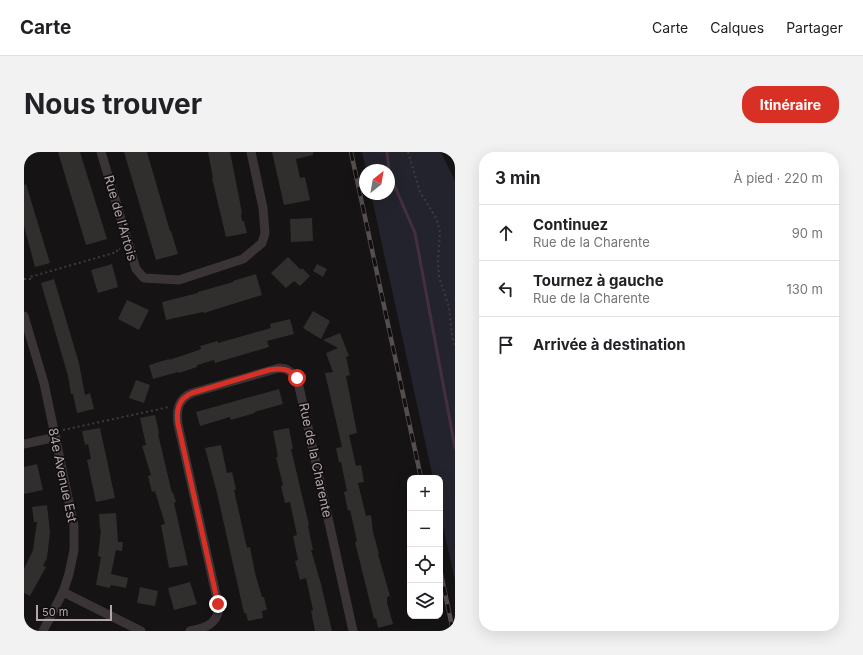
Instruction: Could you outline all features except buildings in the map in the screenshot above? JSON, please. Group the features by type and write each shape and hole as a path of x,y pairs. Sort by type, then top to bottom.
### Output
{"street":[{"name":"Rue de l'Artois","path":"101,152 136,269 144,278 179,280 243,259 262,243 265,233 264,208 251,152"},
{"name":"84e Avenue Est","path":"24,316 25,326 44,383 70,504 74,534 72,566 63,592 43,631"},
{"name":"Rue de la Charente","path":"190,631 204,628 211,624 217,616 219,608 178,424 178,408 184,397 192,393 269,370 283,368 292,373 298,382 353,631"},
{"path":"24,444 56,437"},
{"path":"63,592 141,631"}],"path":[{"path":"408,152 420,192 435,216 438,224 440,233 438,266 439,277 449,307 452,335 455,346"},
{"path":"24,279 31,279 30,277 117,252 117,249 123,250"},
{"path":"63,430 170,406"}],"shaded area":[{"path":"362,152 441,152 455,181 455,581 443,526 443,475 432,475 372,200 395,200 395,164 365,164"}],"waterway":[{"path":"387,152 388,164"},
{"path":"395,187 415,233 455,448"}],"railway":[{"path":"351,152 420,475"},
{"path":"443,583 453,631"}],"route":[{"path":"218,604 178,424 178,408 186,395 269,370 283,368 297,378"}]}
